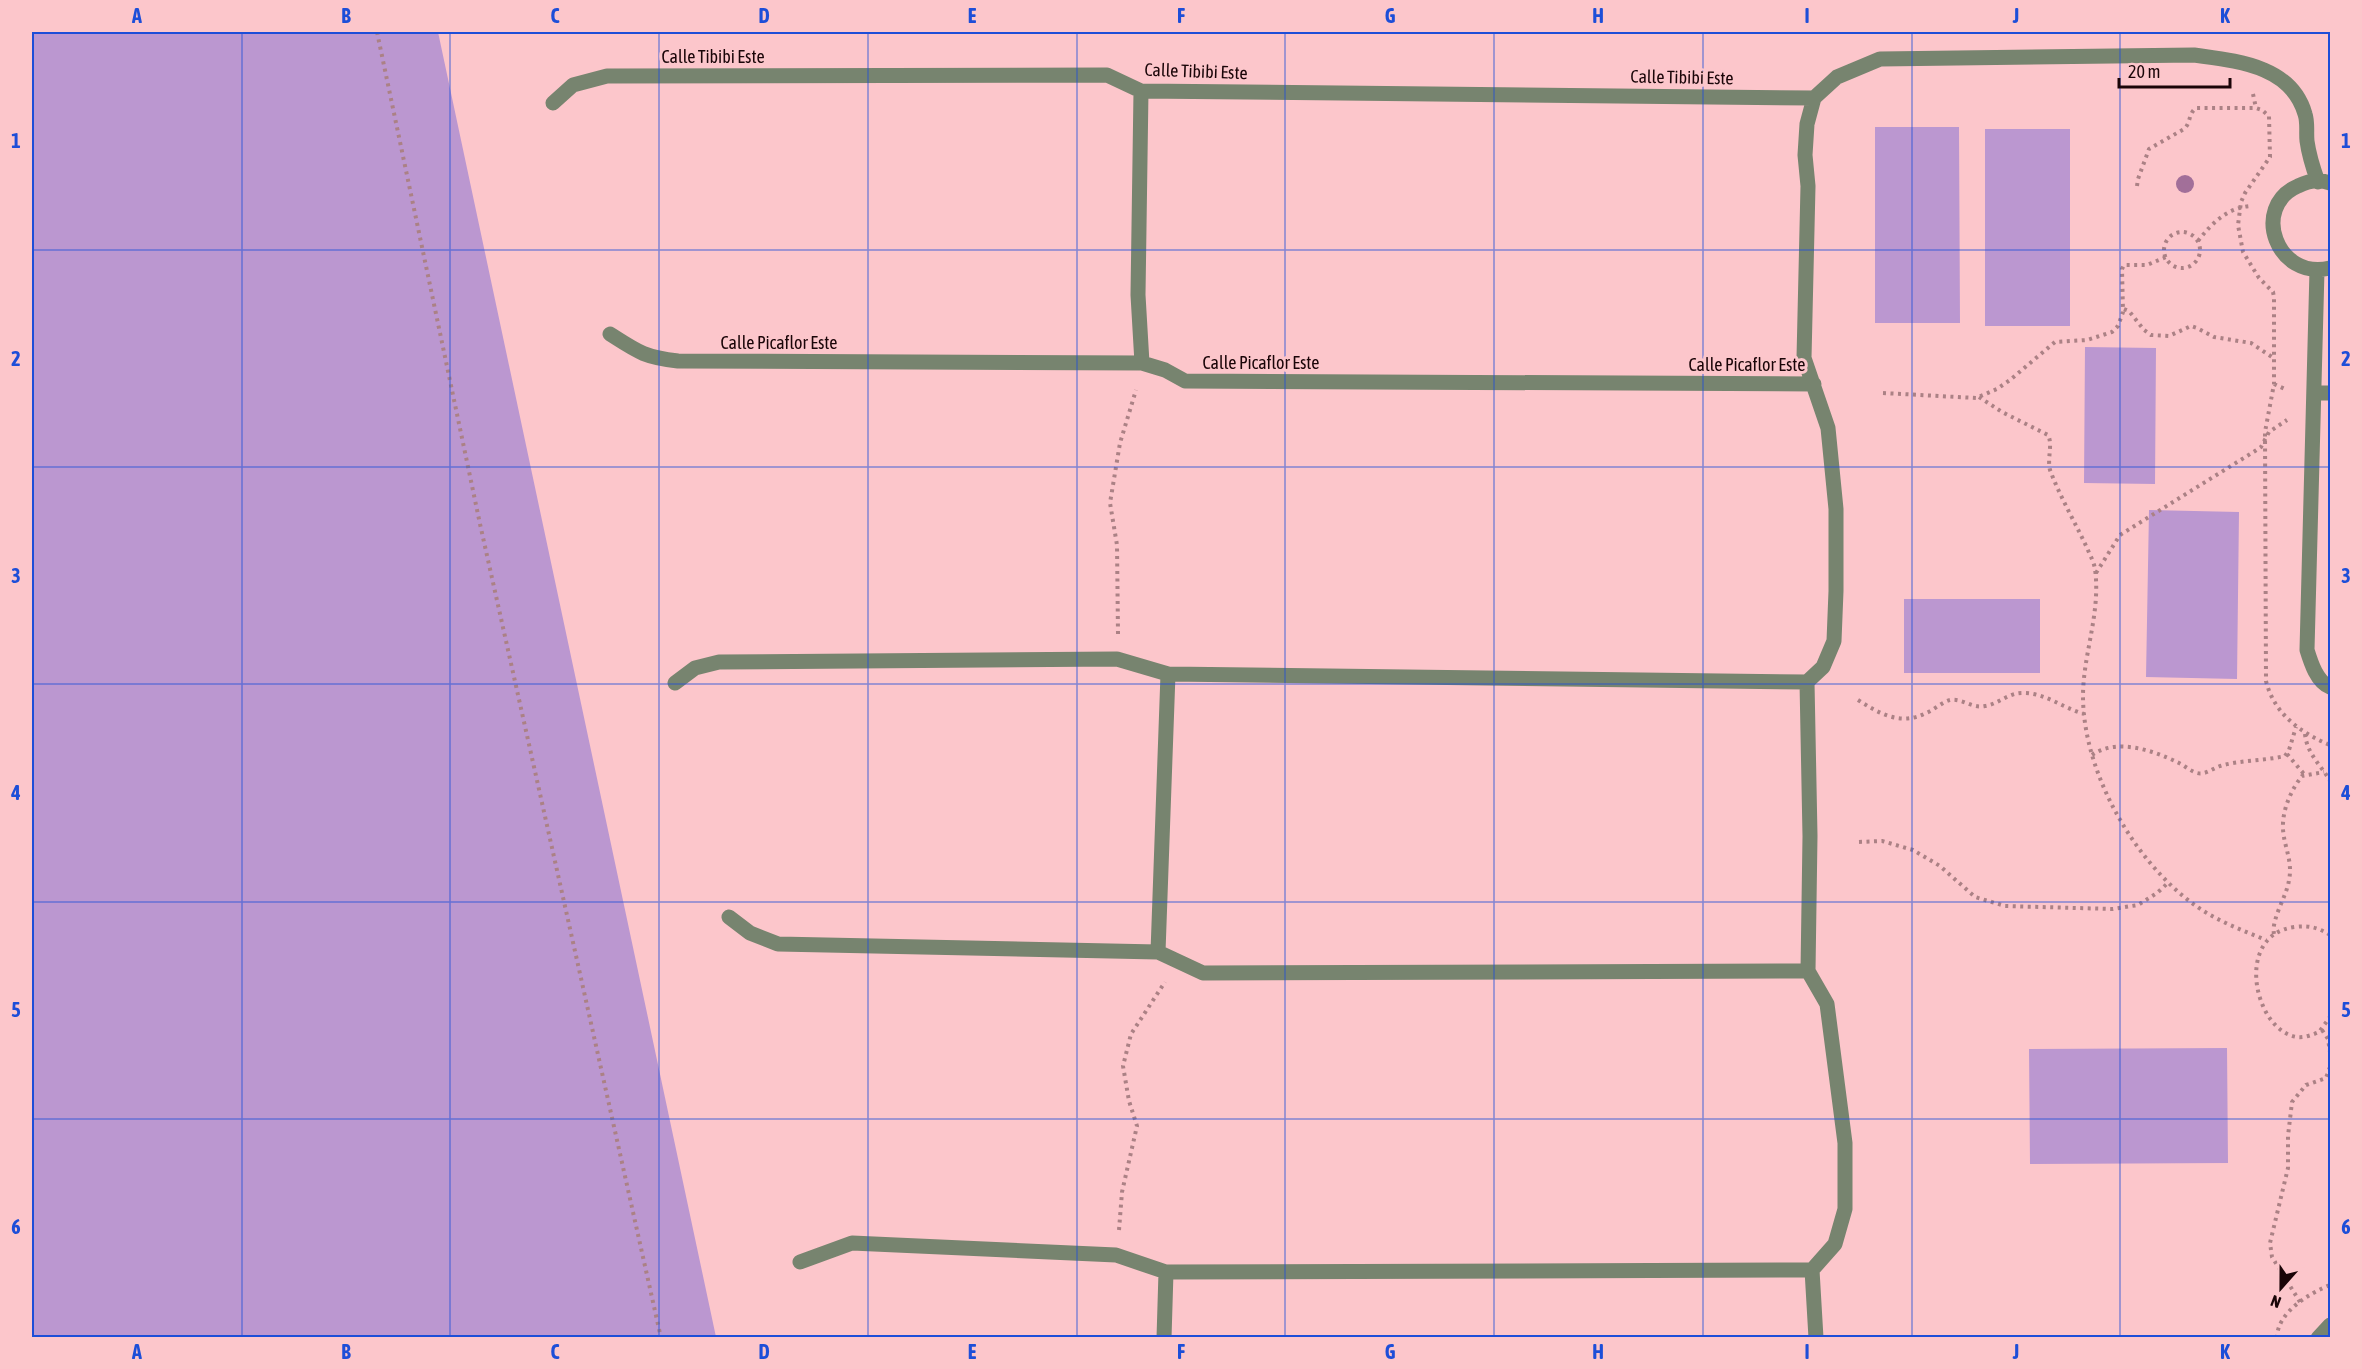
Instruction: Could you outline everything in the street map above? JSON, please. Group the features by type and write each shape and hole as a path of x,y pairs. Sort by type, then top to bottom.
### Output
{"street":[{"path":"675,683 694,668 719,662 1116,658 1168,674 1807,682 1823,668 1834,641 1836,591 1836,509 1828,428 1815,384 1804,358 1808,186 1805,155 1807,124 1814,98 1837,77 1880,58 2183,55 2240,61 2275,74 2300,100 2306,116 2310,161 2324,182"},
{"name":"Calle Tibibi Este","path":"553,103 573,85 607,76 1107,75 1141,91 1814,98"},
{"path":"1141,91 1138,295 1142,363"},
{"path":"2324,182 2308,181 2292,189 2280,201 2274,218 2273,231 2276,243 2293,263 2324,269 2323,393 2314,417 2307,650 2313,667 2325,685 2331,687"},
{"name":"Calle Picaflor Este","path":"610,334 641,354 652,358 678,361 1142,363 1165,370 1185,381 1815,384"},
{"path":"1158,952 1168,674"},
{"path":"1807,682 1810,836 1808,971 1827,1004 1845,1143 1845,1209 1835,1244 1812,1270 1816,1338"},
{"path":"729,916 750,933 778,944 1158,952 1203,973 1808,971"},
{"path":"800,1262 852,1242 1116,1255 1166,1272 1812,1270"},
{"path":"1164,1338 1166,1272"},
{"path":"2318,1338 2331,1325"}],"path":[{"path":"376,32 480,524 661,1338"},
{"path":"2137,186 2149,149 2184,129 2188,125 2191,112 2196,108 2259,108 2269,116 2271,154 2264,167 2250,183 2240,207 2239,237 2243,252 2259,278 2273,292 2274,384 2265,440 2266,681 2271,698 2296,727 2305,734 2331,745"},
{"path":"2198,241 2186,232 2172,235 2165,247 2166,257 2176,266 2190,266 2199,254 2198,241 2217,219 2240,207 2263,206 2274,218"},
{"path":"1883,393 1979,397 1997,389 2022,372 2055,342 2087,340 2112,332 2118,326 2124,309 2122,268 2124,265 2147,265 2166,257"},
{"path":"2124,309 2129,311 2144,330 2151,334 2169,336 2191,326 2214,337 2251,343 2272,357"},
{"path":"1116,658 1119,624 1117,544 1110,503 1120,443 1142,363"},
{"path":"1979,397 2002,412 2048,435 2050,470 2093,562 2096,574 2092,633 2084,676 2084,714 2085,729 2092,755 2108,799 2142,852 2169,882 2196,906 2217,919 2266,940"},
{"path":"2096,574 2120,535 2255,452 2269,432 2289,418 2314,417"},
{"path":"1858,700 1881,714 1903,719 1928,713 1947,700 1957,700 1983,707 2016,693 2035,693 2069,710 2084,714"},
{"path":"2092,755 2102,749 2115,747 2145,749 2180,763 2197,773 2203,773 2220,766 2287,754 2296,727"},
{"path":"2305,734 2308,747 2331,781"},
{"path":"2287,754 2304,774"},
{"path":"2274,934 2274,924 2285,896 2291,869 2283,828 2284,818 2293,789 2304,774 2324,772"},
{"path":"1859,842 1882,841 1913,850 1940,866 1975,897 2006,906 2121,908 2138,905 2169,882"},
{"path":"2331,935 2316,927 2307,926 2288,928 2274,934 2266,940 2257,960 2256,977 2270,1017 2285,1033 2297,1037 2308,1036 2322,1029 2331,1017"},
{"path":"1116,1255 1122,1192 1137,1126 1129,1101 1123,1066 1131,1034 1179,962"},
{"path":"2322,1029 2328,1039 2331,1052"},
{"path":"2300,1302 2272,1257 2270,1244 2288,1168 2288,1136 2292,1102 2306,1085 2326,1078 2331,1067"},
{"path":"2277,1338 2283,1320 2300,1302 2331,1285"}],"shaded area":[{"path":"32,32 438,32 716,1337 32,1337"},
{"path":"1875,127 1959,127 1960,323 1875,323"},
{"path":"1985,129 2070,129 2070,326 1985,326"},
{"path":"2085,347 2156,348 2155,484 2084,483"},
{"path":"2149,510 2239,512 2237,679 2146,677"},
{"path":"1904,599 2040,599 2040,673 1904,673"},
{"path":"2227,1048 2228,1163 2030,1164 2029,1049"}]}
